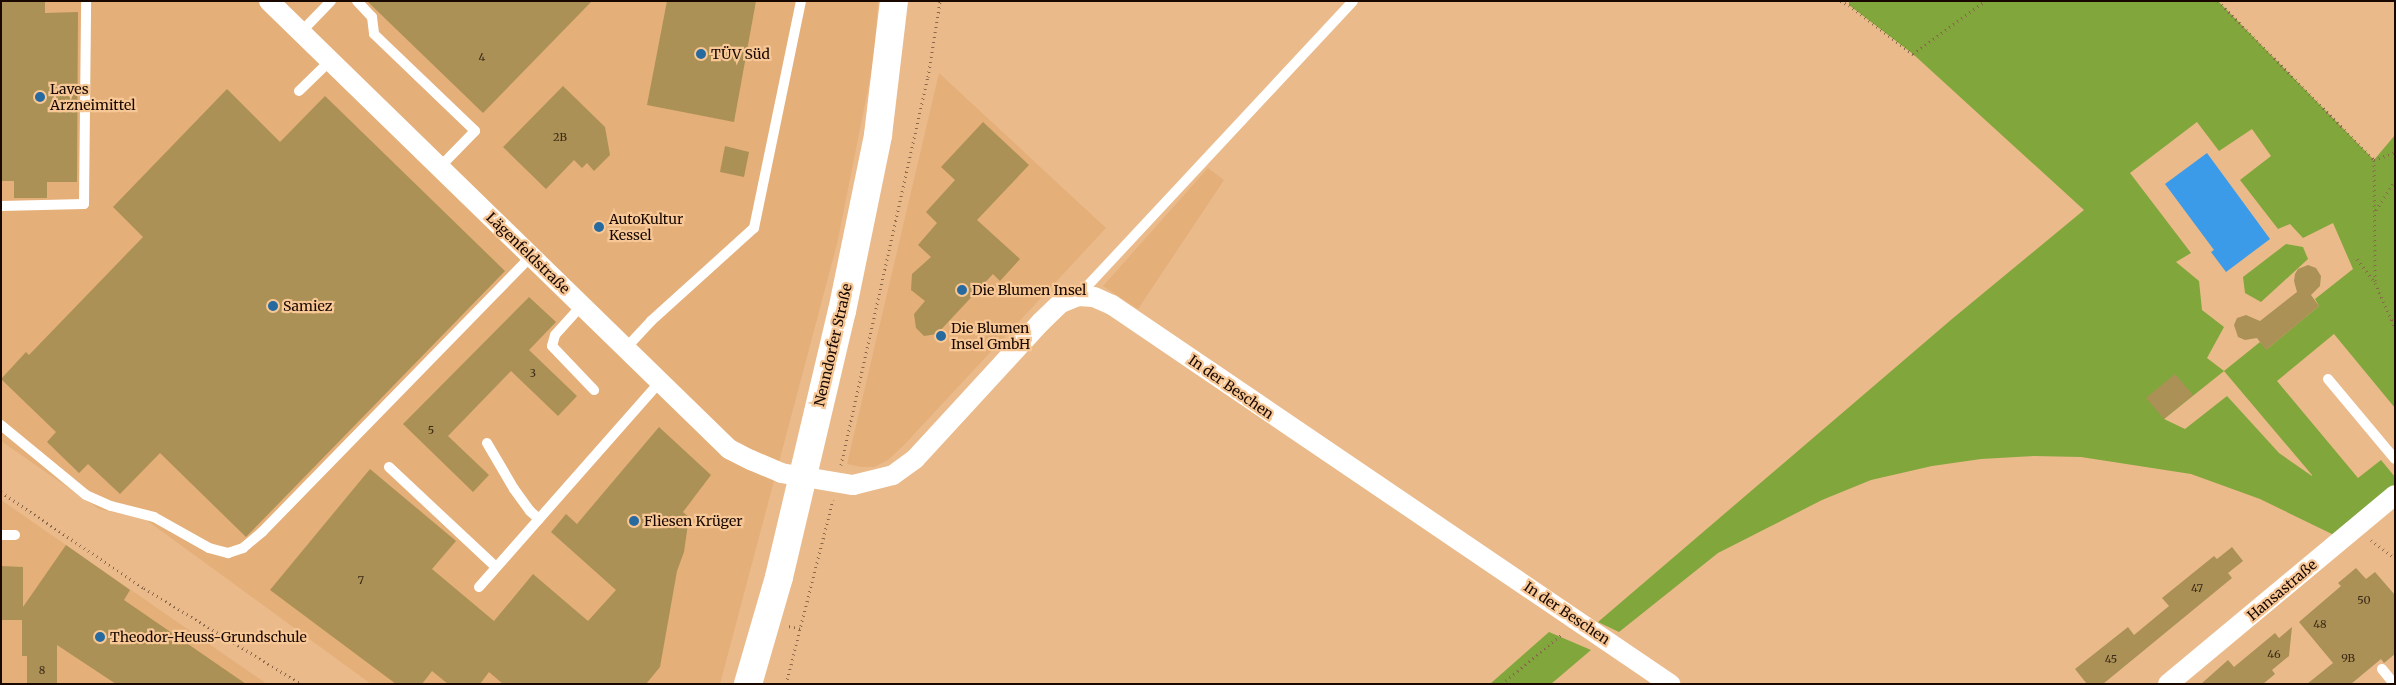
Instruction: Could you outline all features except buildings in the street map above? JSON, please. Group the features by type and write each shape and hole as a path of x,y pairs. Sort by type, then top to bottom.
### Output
{"street":[{"name":"Lägenfeldstraße","path":"269,1 729,449 782,473 804,477"},
{"name":"Nenndorfer Straße","path":"748,684 771,608 804,477 878,135 894,1"},
{"path":"804,477 853,485 875,481 892,475 915,459 1041,322 1061,303 1078,296"},
{"name":"In der Beschen","path":"1078,296 1094,297 1112,305 1670,684"},
{"name":"Hansastraße","path":"2168,684 2395,495"}],"lane":[{"path":"1,206 84,204 86,1"},
{"path":"301,32 332,1"},
{"path":"357,1 372,17 374,34 475,131 440,167"},
{"path":"626,348 652,321 754,228 801,1"},
{"path":"1078,296 1353,1"},
{"path":"300,91 331,60"},
{"path":"1,425 86,495 111,506 154,517 209,548 228,553 243,548 262,532 531,256"},
{"path":"582,306 555,335 552,346 594,390"},
{"path":"2328,379 2395,459"},
{"path":"479,587 660,382"},
{"path":"487,443 514,489 530,511 539,518"},
{"path":"389,467 496,567"},
{"path":"1,535 15,535"},
{"path":"2382,669 2394,684"}],"path":[{"path":"786,684 837,483 928,77 940,1"},
{"path":"1840,1 1913,54 1986,1"},
{"path":"2218,1 2374,160 2374,283"},
{"path":"2374,160 2395,152"},
{"path":"2375,210 2395,181"},
{"path":"2357,259 2374,283 2395,328"},
{"path":"2391,320 2395,316"},
{"path":"1,492 144,588 301,684"},
{"path":"2356,529 2395,558"},
{"path":"1502,684 1578,621"}],"shaded area":[{"path":"1,1 878,1 874,59 837,244 720,684 371,684 145,519 99,509 1,441"},
{"name":"Die Blumen Insel GmbH","path":"939,73 1106,228 888,460 874,467 847,464"},
{"path":"1208,168 1224,180 1138,309 1103,286"},
{"name":"Theodor-Heuss-Grundschule","path":"1,500 66,545 267,684 1,684"}],"green space":[{"path":"1849,1 2218,1 2374,160 2395,135 2395,408 2334,334 2277,381 2358,478 2381,460 2395,477 2395,486 2334,535 2260,499 2191,474 2081,457 2034,456 1981,459 1932,466 1871,480 1822,500 1718,553 1619,632 1598,622 1952,319 2084,210 1913,54 1849,5","holes":["2197,122 2219,151 2252,129 2271,156 2240,180 2278,229 2290,224 2303,238 2333,223 2353,269 2315,299 2319,306 2267,349 2260,342 2224,371 2207,358 2224,327 2202,310 2199,281 2176,262 2191,253 2130,173","2224,371 2312,475 2279,453 2227,396 2185,429 2164,419"]},
{"path":"2286,244 2303,247 2308,259 2261,302 2245,293 2243,277"},
{"path":"1549,632 1591,650 1551,684 1490,684"}],"water":[{"path":"2207,153 2270,239 2226,272 2211,252 2214,250 2165,184"}],"place":[{"name":"TÜV Süd","path":"701,54"},
{"name":"Laves Arzneimittel","path":"40,97"},
{"name":"AutoKultur Kessel","path":"599,227"},
{"name":"Die Blumen Insel","path":"962,290"},
{"name":"Samiez","path":"273,306"},
{"name":"Die Blumen Insel GmbH","path":"941,336"},
{"name":"Fliesen Krüger","path":"634,521"},
{"name":"Theodor-Heuss-Grundschule","path":"100,637"}]}
